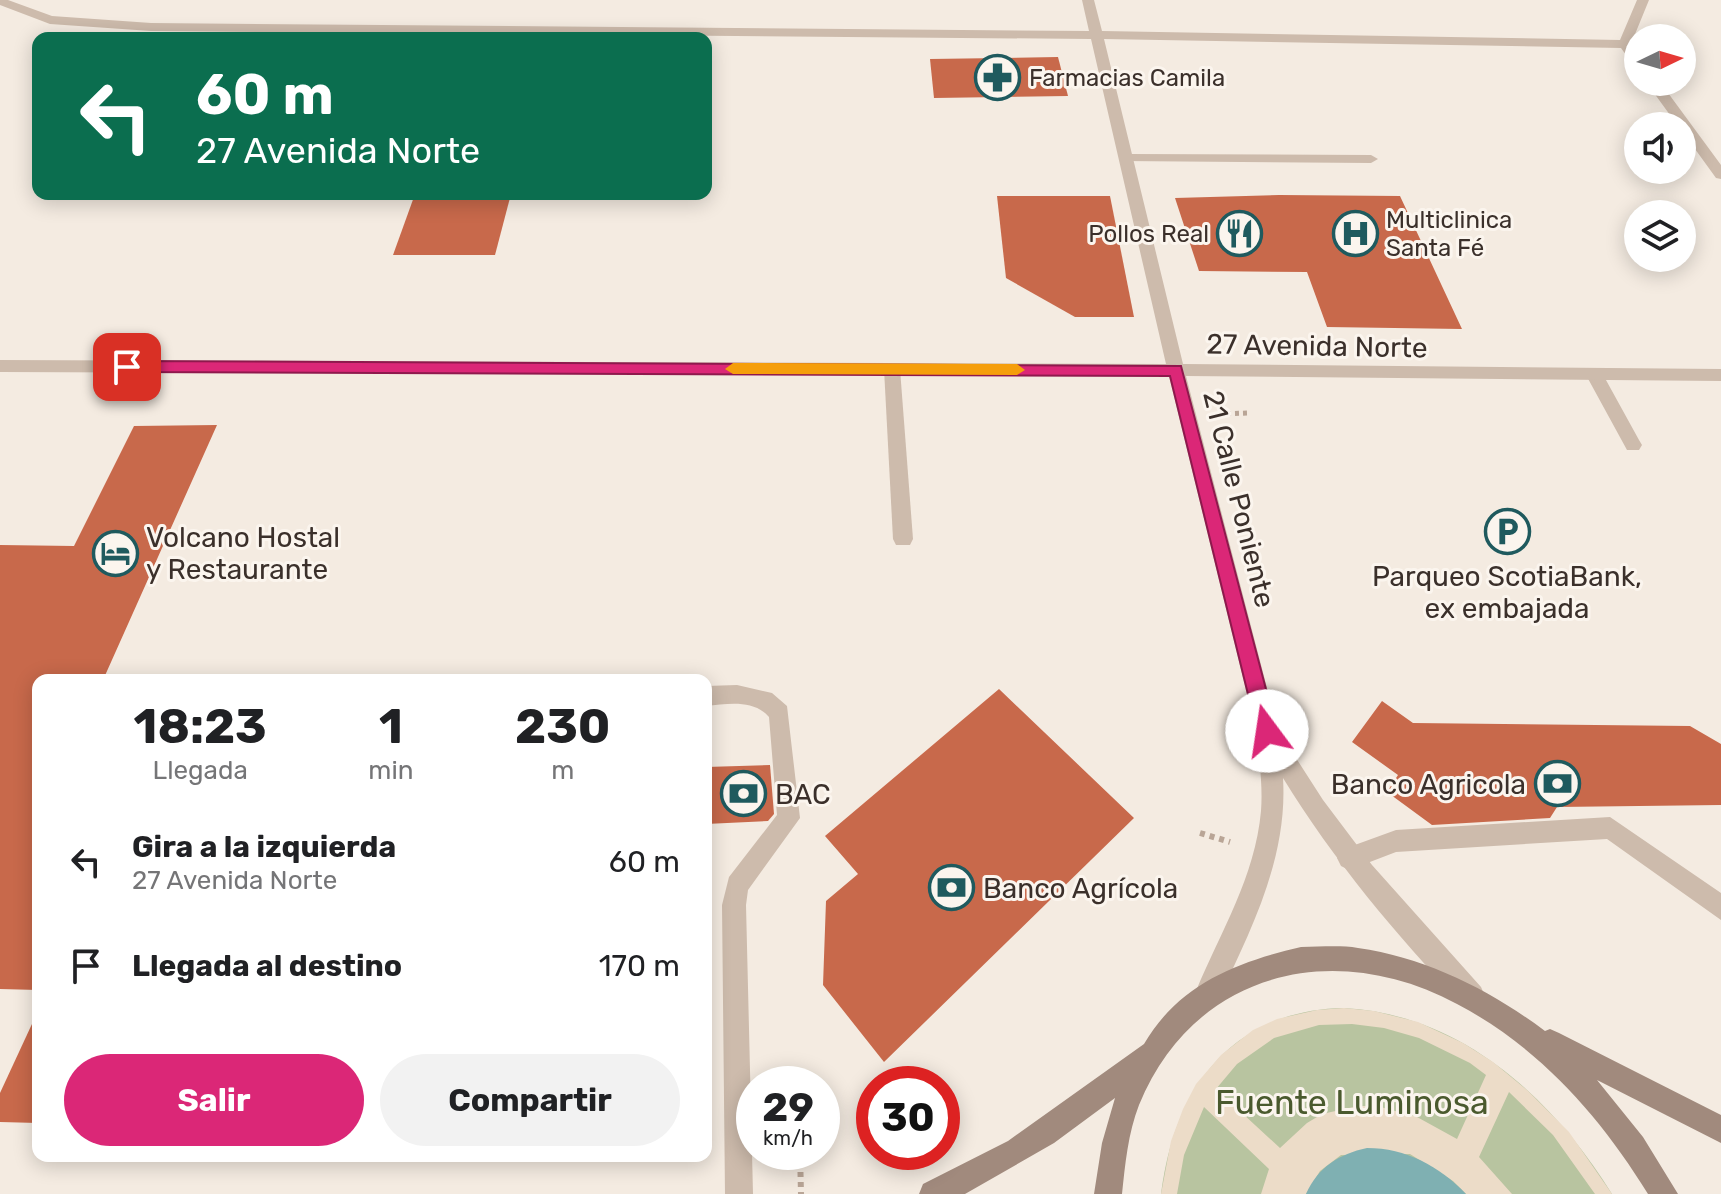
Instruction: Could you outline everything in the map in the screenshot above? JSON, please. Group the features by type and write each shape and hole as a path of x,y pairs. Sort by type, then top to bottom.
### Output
{"street":[{"name":"21 Calle Poniente","path":"1088,0 1176,370 1267,731 1272,772 1272,812 1265,853 1243,921 1209,991"},
{"path":"1633,24 1643,0"},
{"path":"0,1 50,20 151,27 1098,35 1624,44"},
{"path":"1663,96 1721,175"},
{"path":"1127,158 1371,159"},
{"name":"27 Avenida Norte","path":"0,366 1721,375"},
{"path":"892,369 903,539"},
{"path":"1595,375 1633,445"},
{"path":"712,696 758,695 772,702 779,713 789,818 737,885 734,905 739,1194"},
{"name":"21 Calle Poniente","path":"1267,731 1300,789 1349,858 1424,948 1474,998"},
{"path":"1349,858 1396,841 1610,828 1721,908"},
{"path":"1108,1194 1115,1144 1126,1107 1152,1052 1178,1017 1209,991 1247,972 1288,960 1333,956 1379,962 1426,976 1474,998 1518,1026 1721,1129"},
{"path":"1518,1026 1559,1060 1599,1102 1636,1148 1664,1194"},
{"path":"933,1194 1011,1156 1069,1119 1152,1052"}],"path":[{"path":"800,1170 801,1194"}],"green space":[{"name":"Fuente Luminosa","path":"1344,1008 1387,1014 1427,1026 1465,1044 1500,1068 1562,1126 1612,1194 1161,1194 1179,1120 1195,1089 1215,1062 1240,1040 1270,1023 1305,1012"}],"shaded area":[{"path":"1344,1008 1374,1011 1418,1022 1463,1043 1493,1062 1528,1091 1569,1132 1612,1194 1595,1194 1553,1135 1509,1092 1479,1157 1512,1194 1466,1194 1453,1181 1410,1154 1341,1155 1320,1171 1306,1194 1261,1194 1269,1169 1204,1107 1184,1155 1177,1194 1161,1194 1171,1141 1196,1084 1221,1055 1253,1030 1277,1019 1317,1010","holes":["1352,1024 1384,1028 1419,1038 1470,1063 1486,1075 1457,1139 1417,1117 1377,1106 1358,1106 1322,1114 1307,1123 1280,1148 1216,1089 1237,1064 1274,1038 1319,1025"]}],"water":[{"name":"Fuente Luminosa","path":"1367,1148 1395,1151 1421,1160 1445,1175 1466,1194 1306,1194 1330,1163"}],"building":[{"name":"Farmacias Camila","path":"1058,57 1068,96 934,98 930,59"},
{"path":"997,196 1110,196 1134,317 1075,317 1006,278"},
{"name":"Multiclinica Santa Fé","path":"1400,196 1462,329 1327,327 1307,272 1199,271 1175,198"},
{"path":"413,200 509,200 495,255 393,255"},
{"path":"217,425 106,674 32,674 32,990 0,989 0,545 74,546 134,426"},
{"name":"Banco Agrícola","path":"999,689 1134,818 884,1062 823,985 826,901 858,874 825,836"},
{"name":"Banco Agricola","path":"1382,701 1413,723 1690,726 1721,744 1721,805 1557,807 1550,818 1432,825 1387,792 1398,775 1352,742"},
{"name":"BAC","path":"770,765 774,814 768,821 712,824 712,767"},
{"path":"32,1024 32,1123 0,1122 0,1093"}],"slow traffic":[{"path":"733,369 1017,370"}],"place":[{"name":"Farmacias Camila","path":"998,78"},
{"name":"Pollos Real","path":"1240,234"},
{"name":"Multiclinica Santa Fé","path":"1355,234"},
{"name":"Parqueo ScotiaBank, ex embajada","path":"1507,531"},
{"name":"Volcano Hostal y Restaurante","path":"115,553"},
{"name":"Banco Agricola","path":"1557,784"},
{"name":"BAC","path":"744,794"},
{"name":"Banco Agrícola","path":"952,888"}],"route":[{"path":"127,367 1176,370 1267,731"}]}
